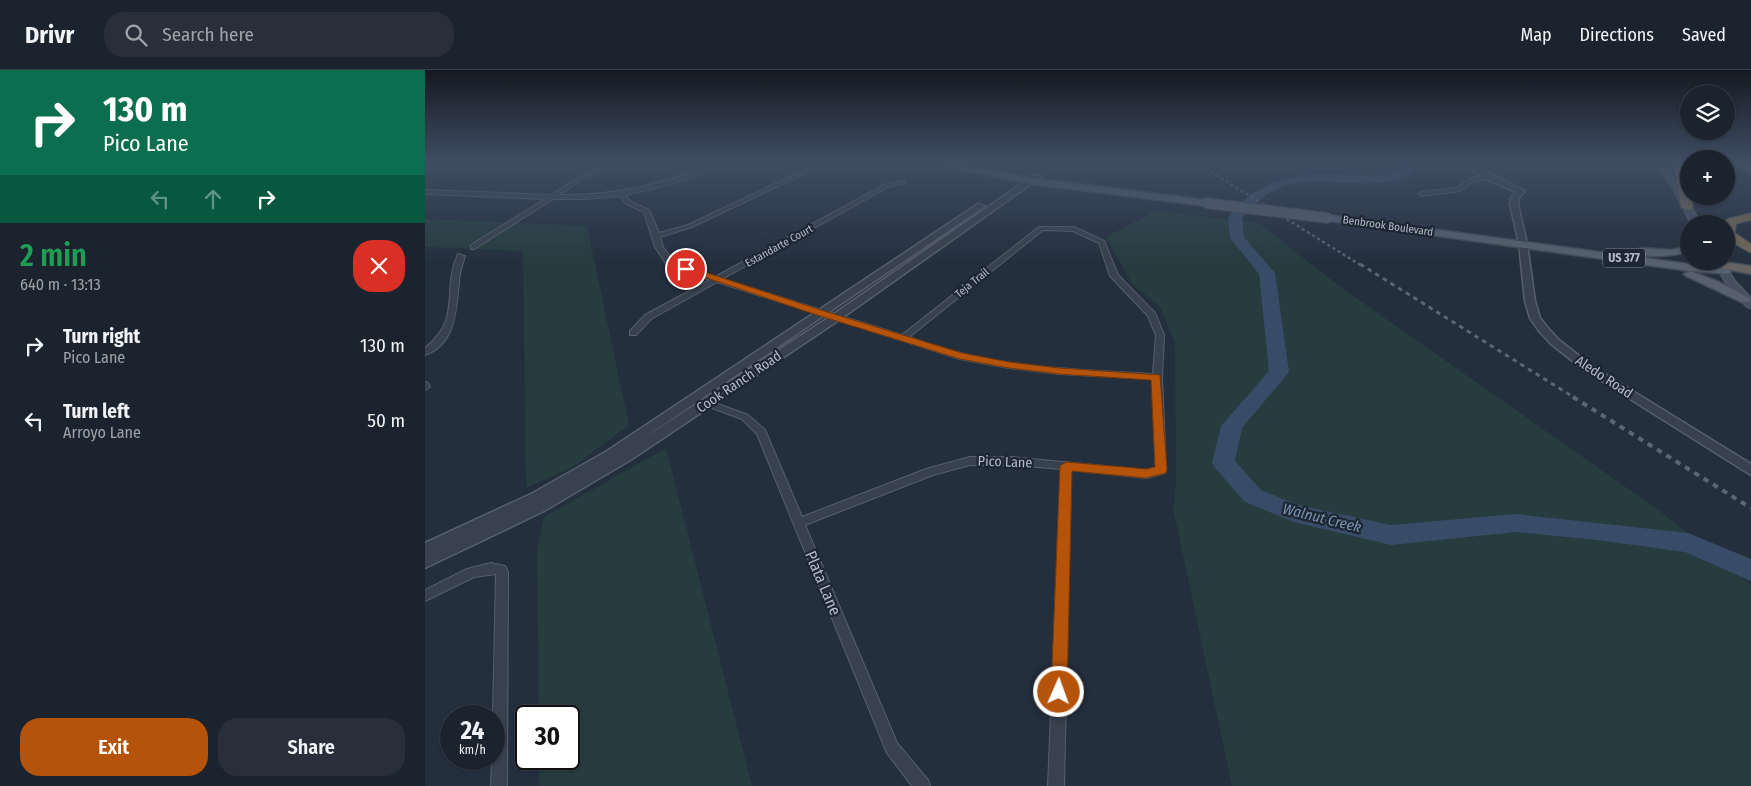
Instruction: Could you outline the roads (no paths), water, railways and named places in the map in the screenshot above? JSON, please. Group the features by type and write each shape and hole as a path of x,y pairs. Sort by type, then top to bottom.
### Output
{"highway":[{"path":"1685,195 1687,206"},
{"path":"1751,216 1731,222 1728,229 1729,235 1751,249"},
{"name":"Benbrook Boulevard","path":"1735,268 1751,270"},
{"name":"Benbrook Boulevard","path":"1732,270 1751,277"}],"main road":[{"name":"Benbrook Boulevard","path":"1170,195 1326,214 1522,241 1635,260 1680,263"},
{"path":"1680,195 1692,215"},
{"name":"Benbrook Boulevard","path":"1522,241 1617,249 1680,258"},
{"path":"1617,249 1672,253 1680,251"},
{"path":"1635,260 1697,276 1748,302"},
{"path":"1724,270 1748,302"}],"street":[{"path":"512,195 552,197 604,195"},
{"path":"621,195 629,203 647,211 659,247 670,263 717,280 960,356 1009,365 1059,371 1157,377"},
{"path":"655,236 690,226 755,195"},
{"name":"Estandarte Court","path":"633,333 648,317 869,195"},
{"name":"Cook Ranch Road","path":"425,550 520,506 595,465 821,313 1002,195"},
{"name":"Cook Ranch Road","path":"425,562 522,516 580,485 627,456 835,318 1005,195"},
{"name":"Aledo Road","path":"1517,195 1514,204 1533,312 1543,329 1555,342 1589,368 1751,470"},
{"path":"473,247 552,197"},
{"name":"Teja Trail","path":"903,338 1041,228 1075,229 1101,242 1114,276 1152,315 1160,334 1157,377"},
{"path":"425,352 441,340 450,326 457,268 461,256"},
{"name":"Pico Lane","path":"798,523 929,472 970,461 1012,461 1146,474 1161,470 1157,377"},
{"name":"Plata Lane","path":"707,403 745,417 761,432 892,748 921,786"},
{"path":"1056,786 1066,466"},
{"path":"425,596 479,569 495,568 501,569 503,572 499,786"}],"waterway":[{"name":"Walnut Creek","path":"1258,195 1235,217 1237,238 1267,273 1279,372 1232,426 1223,463 1253,496 1294,513 1391,535 1516,523 1688,543 1733,561 1751,571"}],"railway":[{"path":"1249,195 1362,266"},
{"path":"1360,264 1575,398"},
{"path":"1573,397 1751,508"}]}
